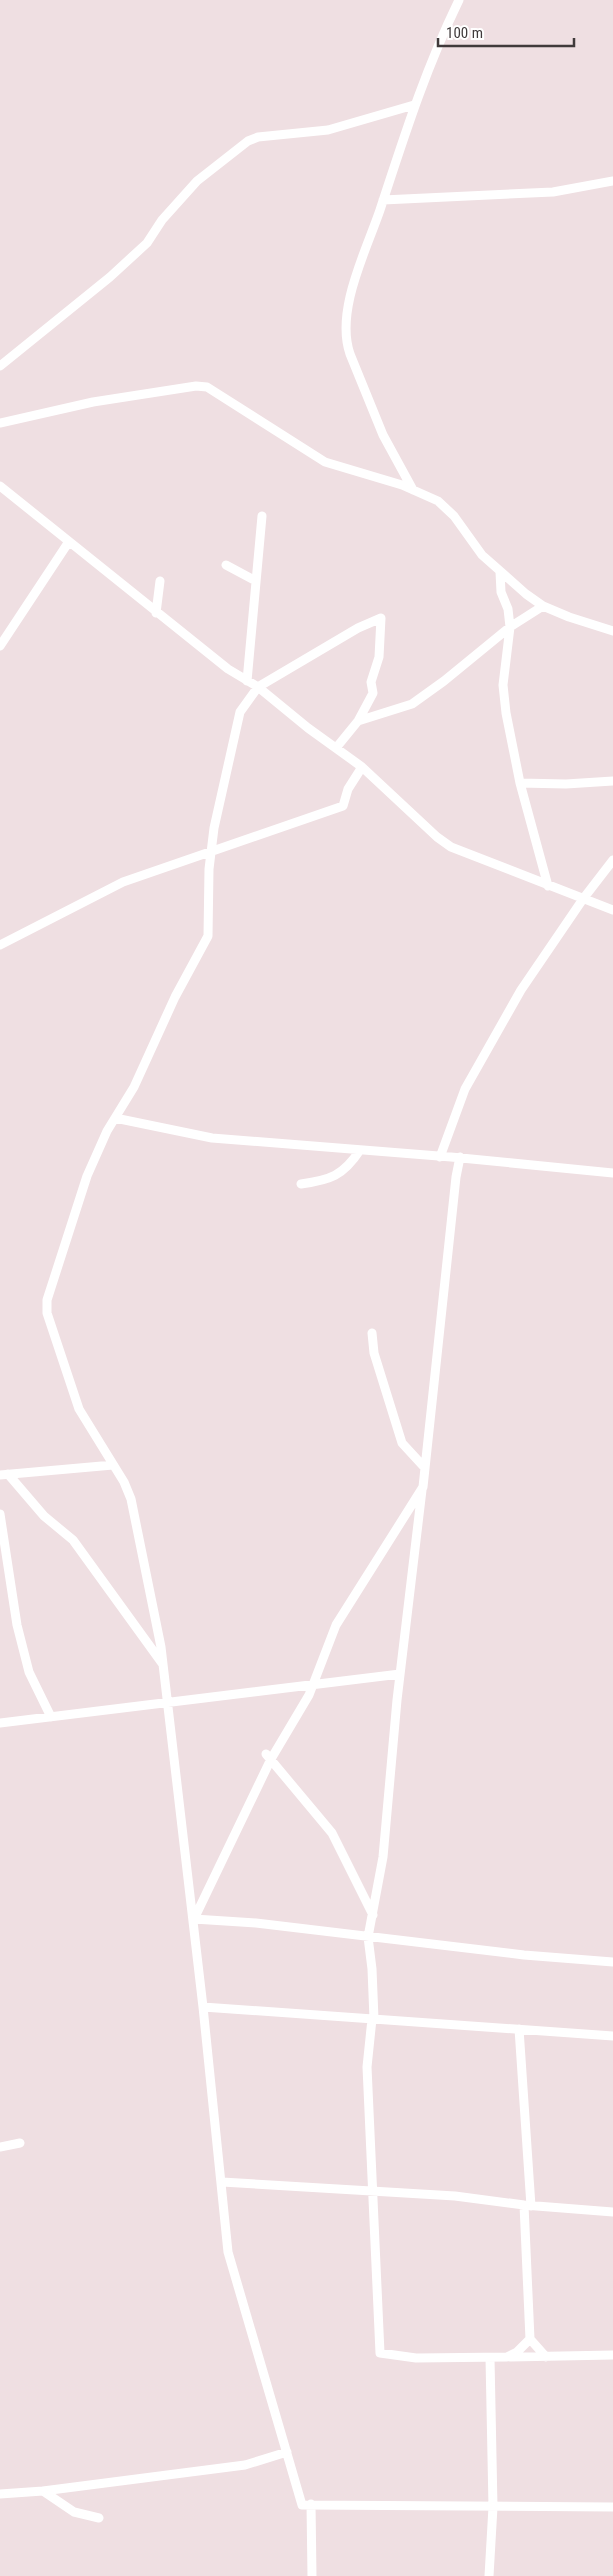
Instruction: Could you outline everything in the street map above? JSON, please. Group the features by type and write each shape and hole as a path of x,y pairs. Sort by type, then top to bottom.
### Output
{"street":[{"path":"413,490 384,435 346,343 346,328 352,289 414,105 438,45 459,0"},
{"path":"0,366 110,277 147,243 162,220 197,181 248,141 258,137 328,130 414,105"},
{"path":"383,200 553,192 613,181"},
{"path":"0,423 93,402 187,387 207,387 325,462 413,490 438,501 454,516 482,555 543,606 569,617 613,631"},
{"path":"0,486 68,543 228,670 258,687 362,767 437,838 451,847 613,910"},
{"path":"247,681 262,516"},
{"path":"0,646 68,543"},
{"path":"226,564 256,581"},
{"path":"500,572 501,592 508,609 510,627 503,685 520,783 548,886"},
{"path":"156,613 160,581"},
{"path":"358,720 412,704 444,681 510,627 543,606"},
{"path":"336,748 358,720 373,694 372,682 379,657 381,618 358,628 258,687 240,712 236,723 211,852 208,936 175,997 134,1087 107,1131 87,1176 46,1307 79,1410 113,1465 131,1499 163,1664 194,1920 228,2252 302,2504 613,2507"},
{"path":"0,945 123,882 343,806 348,789 362,767"},
{"path":"520,783 566,784 613,781"},
{"path":"440,1157 465,1089 521,990 583,899 613,860"},
{"path":"115,1118 212,1138 460,1158 613,1173"},
{"path":"301,1184 325,1180 339,1174 351,1164 360,1150"},
{"path":"460,1158 456,1177 423,1487 400,1674 383,1857 368,1937 373,1977 373,2019 367,2067 373,2191 373,2235 380,2353 416,2358 613,2355"},
{"path":"372,1333 374,1353 402,1443 425,1468"},
{"path":"4,1475 113,1465"},
{"path":"4,1475 44,1516 73,1540 163,1664"},
{"path":"194,1920 268,1756 314,1686 325,1650 336,1625 423,1487"},
{"path":"0,1514 19,1634 29,1672 51,1717"},
{"path":"0,1723 400,1674"},
{"path":"268,1756 332,1833 373,1916"},
{"path":"194,1920 256,1923 524,1955 613,1962"},
{"path":"203,2007 613,2036"},
{"path":"519,2029 527,2206 530,2339 546,2357"},
{"path":"0,2147 20,2143"},
{"path":"222,2182 454,2196 527,2206 613,2212"},
{"path":"507,2357 517,2352 530,2339"},
{"path":"488,2576 493,2507 490,2358"},
{"path":"0,2494 43,2491 245,2465 287,2452"},
{"path":"43,2491 74,2512 99,2518"},
{"path":"311,2504 312,2576"}]}
